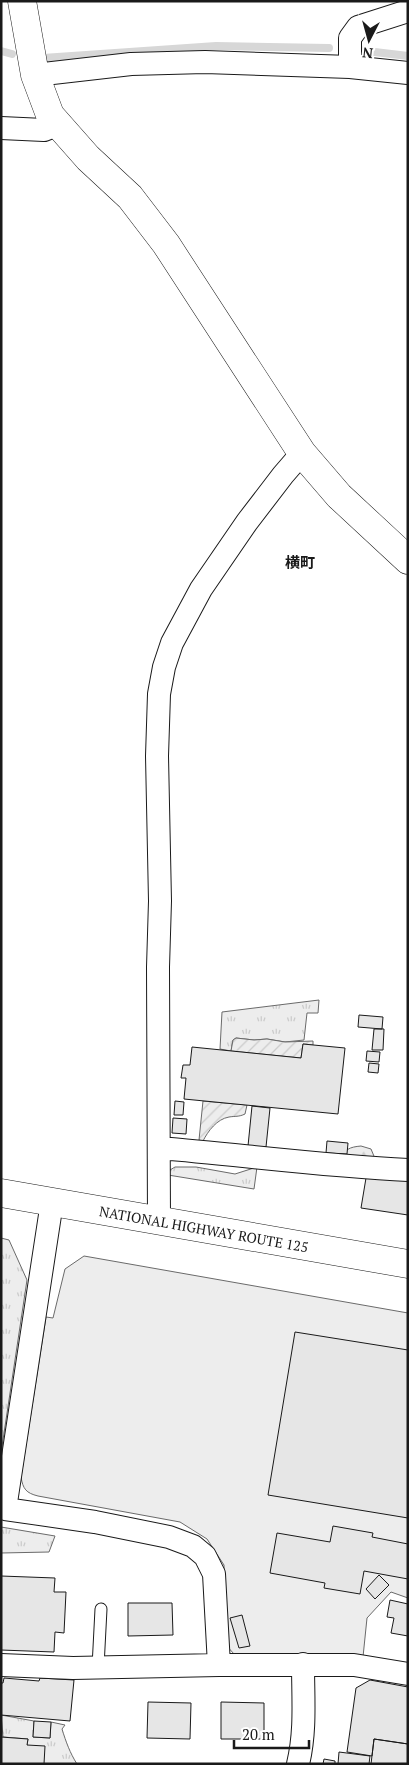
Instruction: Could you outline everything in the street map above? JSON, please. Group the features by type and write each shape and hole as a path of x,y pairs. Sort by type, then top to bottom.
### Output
{"main road":[{"path":"22,1 35,75 50,115 88,158 130,197 166,244 302,453 340,496 408,560"},
{"name":"NATIONAL HIGHWAY ROUTE 125","path":"1,1193 408,1264"}],"street":[{"path":"350,67 350,38 358,27 408,11"},
{"path":"35,75 131,64 204,62 350,67 408,73"},
{"path":"1,128 44,130 59,124"},
{"path":"159,1220 158,967 160,901 157,756 158,705 162,675 172,643 201,589 247,522 302,453"},
{"path":"160,1148 408,1170"},
{"path":"52,1202 3,1509 95,1522 169,1537 193,1546 205,1556 214,1574 219,1665"},
{"path":"298,1764 302,1747 303,1664"},
{"path":"1,1665 98,1667 354,1665 408,1674"}],"lane":[{"path":"98,1667 101,1609"}],"green space":[{"path":"319,1000 318,1013 307,1013 304,1040 285,1042 267,1039 236,1038 233,1040 231,1051 220,1049 222,1012"},
{"path":"236,1038 267,1039 285,1042 313,1041 313,1045 303,1044 301,1058 231,1051 233,1040"},
{"path":"203,1101 247,1105 245,1114 221,1120 210,1130 203,1141 199,1140"},
{"path":"361,1146 371,1149 376,1161 341,1160 348,1149"},
{"path":"175,1167 196,1167 235,1174 257,1167 254,1189 168,1175 170,1170"},
{"path":"1,1238 9,1240 27,1280 1,1453"},
{"path":"84,1256 408,1313 408,1598 391,1592 367,1618 363,1657 234,1654 225,1644 224,1565 207,1539 180,1522 38,1496 26,1490 21,1477 46,1317 53,1318 65,1269"},
{"path":"1,1527 55,1536 49,1552 1,1553"},
{"path":"1,1715 34,1721 33,1737 50,1738 51,1722 65,1725 62,1729 68,1747 77,1764 44,1764 27,1745 28,1739 3,1737"}],"building":[{"path":"359,1015 383,1017 382,1029 358,1027"},
{"path":"374,1029 384,1029 383,1050 372,1050"},
{"path":"303,1044 345,1048 338,1114 184,1099 186,1078 181,1078 183,1065 190,1065 192,1047 301,1058"},
{"path":"367,1051 380,1052 379,1062 366,1061"},
{"path":"369,1063 379,1064 378,1073 368,1072"},
{"path":"175,1101 184,1102 183,1115 174,1115"},
{"path":"252,1106 270,1108 266,1147 248,1146"},
{"path":"173,1118 187,1119 186,1134 172,1133"},
{"path":"327,1141 348,1143 347,1154 326,1153"},
{"path":"366,1178 408,1180 408,1215 361,1208"},
{"path":"295,1332 408,1350 408,1518 268,1495"},
{"path":"333,1526 373,1533 372,1537 408,1544 408,1579 364,1571 360,1594 324,1588 325,1583 270,1573 277,1533 330,1542"},
{"path":"379,1575 389,1585 375,1599 366,1589"},
{"path":"1,1576 55,1578 54,1592 66,1592 64,1633 55,1632 54,1652 1,1650"},
{"path":"390,1600 408,1604 408,1636 391,1633 394,1618 387,1617"},
{"path":"128,1603 172,1603 173,1635 128,1636"},
{"path":"242,1615 250,1646 239,1648 230,1618"},
{"path":"4,1678 39,1681 40,1678 74,1680 70,1721 1,1715 1,1683 3,1683"},
{"path":"370,1680 408,1687 408,1744 374,1739 372,1756 347,1752 356,1688"},
{"path":"148,1702 191,1703 190,1739 147,1738"},
{"path":"221,1702 264,1703 264,1739 221,1739"},
{"path":"34,1721 51,1722 50,1738 33,1737"},
{"path":"1,1737 28,1739 27,1745 45,1746 44,1764 1,1764"},
{"path":"374,1739 408,1744 408,1764 371,1764"},
{"path":"339,1752 370,1756 369,1764 338,1764"},
{"path":"324,1759 335,1761 335,1764 323,1764"}],"waterway":[{"path":"43,58 216,46 329,48"},
{"path":"358,50 408,56"},
{"path":"1,51 12,54"}],"district":[{"name":"横町","path":"300,562"}]}
